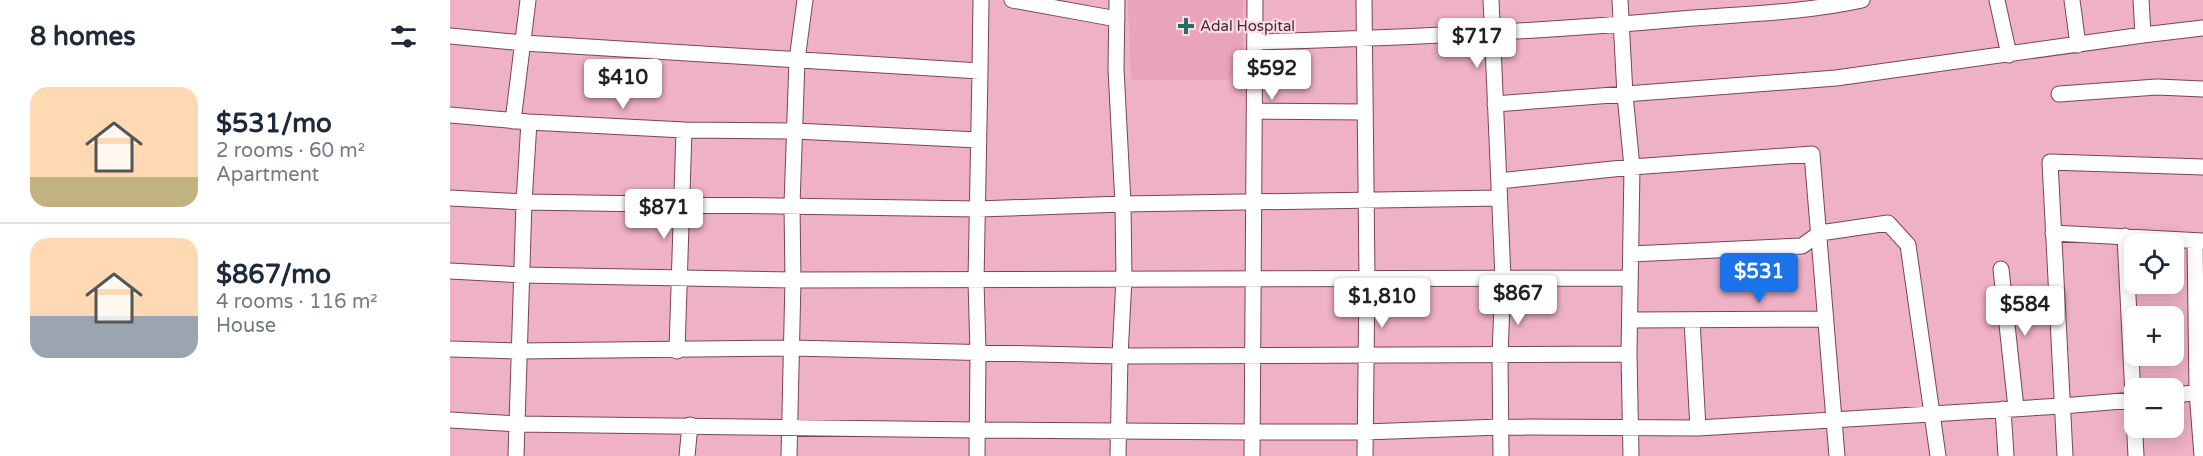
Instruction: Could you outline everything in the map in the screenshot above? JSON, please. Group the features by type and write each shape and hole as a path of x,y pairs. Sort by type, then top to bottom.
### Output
{"street":[{"path":"513,121 528,0"},
{"path":"789,456 793,280 792,205 797,60 805,0"},
{"path":"977,456 976,281 981,0"},
{"path":"1012,0 1117,19"},
{"path":"1117,0 1116,69 1123,204 1124,278 1120,356 1119,456"},
{"path":"1252,456 1255,0"},
{"path":"1364,0 1367,277 1365,456"},
{"path":"1491,0 1503,278 1500,355 1501,456"},
{"path":"1620,0 1624,95 1632,167 1629,354 1631,456"},
{"path":"1255,42 1364,39 1620,25 1862,0"},
{"path":"1997,0 2009,55"},
{"path":"2072,0 2078,45"},
{"path":"2141,0 2144,35"},
{"path":"1495,104 1836,78 2203,28"},
{"path":"450,36 980,71"},
{"path":"2058,94 2157,87 2203,89"},
{"path":"1255,111 1365,112"},
{"path":"450,115 513,121 684,130 795,131 978,140"},
{"path":"516,456 518,351 529,122"},
{"path":"677,351 684,130"},
{"path":"1499,181 1632,167 1812,154 1837,456"},
{"path":"2065,456 2050,162 2203,166"},
{"path":"450,198 524,202 978,209 1123,204 1366,202 1499,198"},
{"path":"1631,254 1802,246 1820,233 1888,223 1908,245 1938,456"},
{"path":"2053,233 2124,236"},
{"path":"2184,240 2199,241 2202,456"},
{"path":"2001,269 2009,409 2006,456"},
{"path":"450,271 522,275 793,280 1630,278"},
{"path":"2128,294 2132,378"},
{"path":"1630,320 1826,320"},
{"path":"1692,321 1698,428"},
{"path":"450,350 677,351 792,348 1120,356 1629,354"},
{"path":"2184,394 2200,392"},
{"path":"450,420 518,424 1365,432 1500,427 1698,428 2124,401"},
{"path":"687,456 690,425"},
{"path":"2135,438 2136,456"}],"shaded area":[{"name":"Adal Hospital","path":"1128,0 1243,0 1243,53 1229,80 1131,80"}],"place":[{"name":"Adal Hospital","path":"1186,26"}]}
